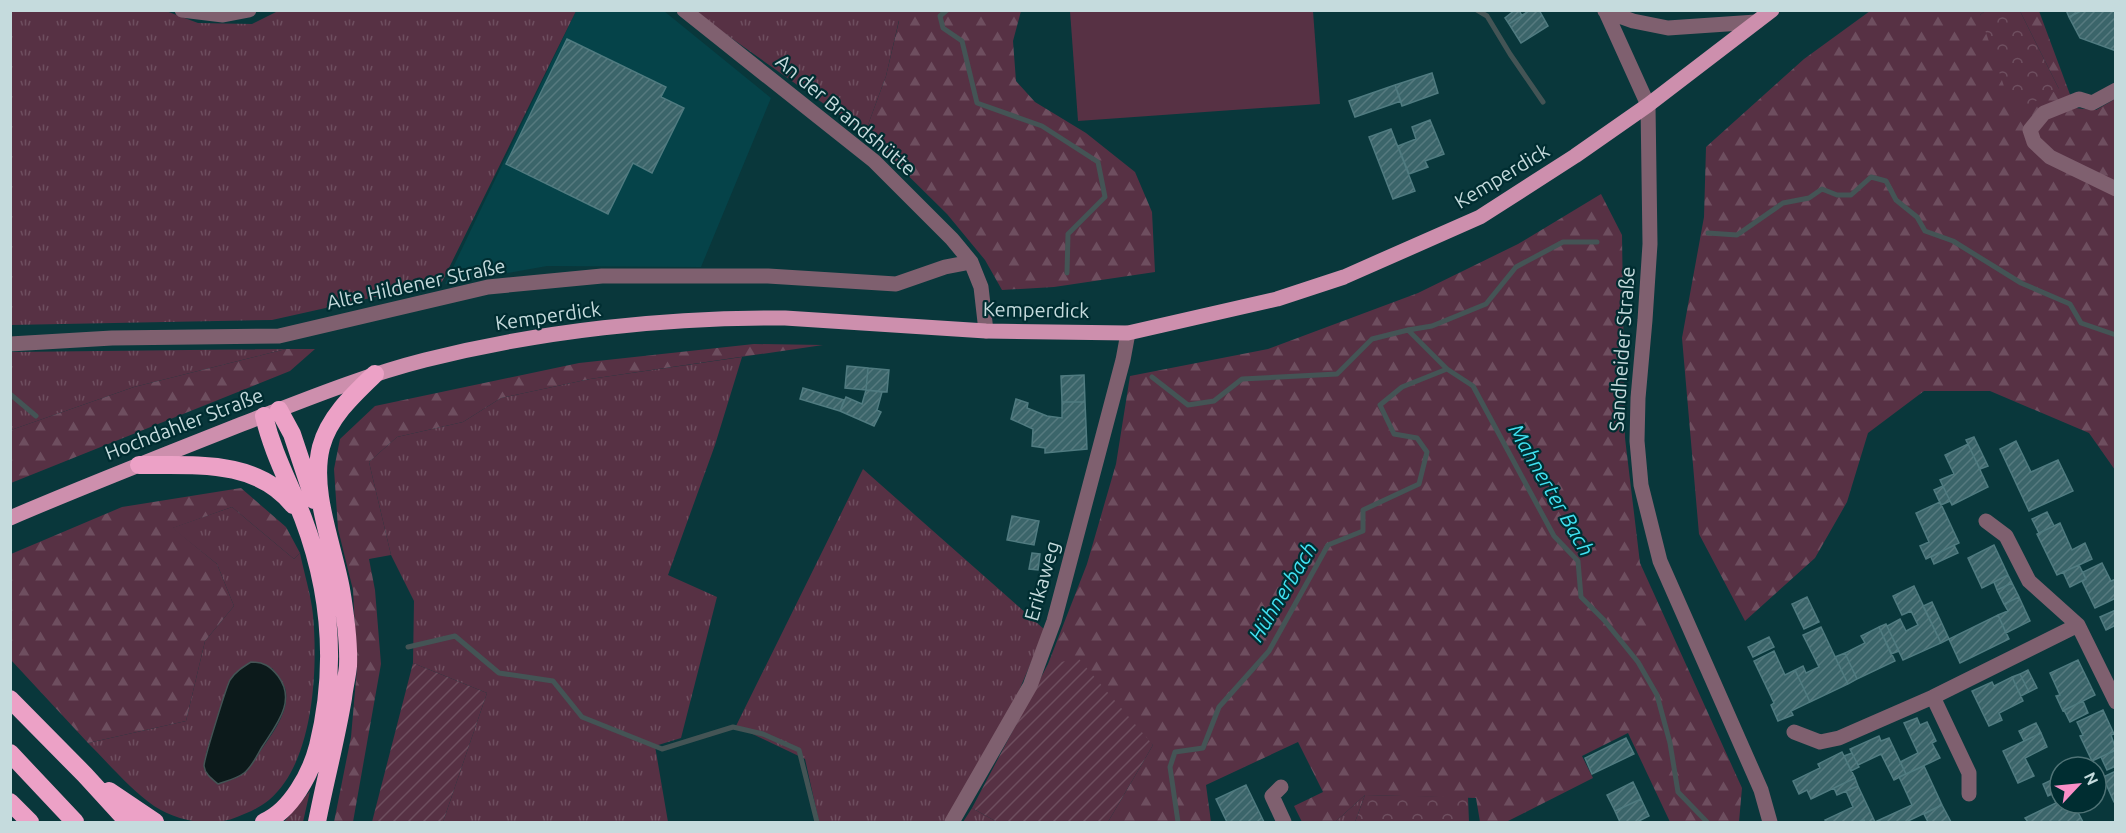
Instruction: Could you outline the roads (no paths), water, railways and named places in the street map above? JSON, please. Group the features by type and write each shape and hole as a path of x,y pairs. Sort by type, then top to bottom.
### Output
{"highway":[{"path":"328,539 319,485 318,464 322,445 331,424 347,401 375,374"},
{"path":"264,822 292,799 306,781 316,756 329,686 330,642 327,610 318,567 303,518 271,444 272,413"},
{"path":"272,413 292,434 328,539 341,590 348,666 317,822"},
{"path":"139,465 211,466 242,471 264,479 283,492 303,518"},
{"path":"10,699 128,822"},
{"path":"10,753 75,822"},
{"path":"85,775 154,822"},
{"path":"10,802 30,822"}],"main road":[{"name":"Kemperdick","path":"375,374 472,349 565,333 644,325 785,318 987,331 1128,333 1278,299 1344,277 1480,217 1575,156 1648,105 1772,10"},
{"name":"Hochdahler Straße","path":"10,518 139,465 375,374"}],"street":[{"path":"182,10 223,15 249,10"},
{"name":"An der Brandshütte","path":"684,10 874,161 952,239 970,262 981,287 987,331"},
{"path":"1605,11 1633,21 1668,28 1756,22"},
{"path":"1605,11 1648,105"},
{"path":"2115,90 2092,103 2079,99 2044,113 2030,130 2034,142 2050,158 2115,189"},
{"name":"Sandheider Straße","path":"1648,105 1650,244 1638,398 1637,441 1641,485 1660,561 1761,790 1770,822"},
{"name":"Alte Hildener Straße","path":"10,344 112,338 279,336 488,287 602,276 768,276 896,284 945,267 970,262"},
{"name":"Erikaweg","path":"952,822 1030,686 1054,621 1123,360 1128,333"},
{"path":"1986,521 2006,536 2029,581 2078,626 2115,702"},
{"path":"1794,732 1820,742 1839,738 1933,697 2078,626"},
{"path":"1933,697 1969,773 1969,794"},
{"path":"1281,787 1272,796 1284,822"}],"waterway":[{"path":"947,10 940,16 943,28 962,41 977,103 1042,126 1098,162 1105,197 1068,234 1067,273"},
{"path":"1477,10 1487,16 1543,102"},
{"path":"1708,233 1737,235 1783,203 1809,198 1822,189 1837,195 1851,195 1871,177 1886,181 1896,200 1917,217 1925,231 1953,241 2021,283 2070,304 2081,323 2116,335"},
{"path":"1152,377 1188,405 1214,401 1242,379 1337,374 1372,339 1432,326 1486,304 1516,267 1563,242 1597,242"},
{"name":"Hühnerbach","path":"1178,822 1170,767 1175,752 1203,748 1219,707 1269,651 1328,545 1363,531 1363,510 1419,484 1427,452 1417,438 1394,434 1380,405 1402,387 1447,369 1408,330"},
{"name":"Mahnerter Bach","path":"1447,369 1473,386 1554,536 1578,561 1581,597 1604,620 1638,662 1657,695 1670,743 1678,792 1707,822"},
{"path":"10,394 36,416"},
{"path":"408,647 455,636 499,673 553,681 582,717 662,749 733,727 763,734 799,750 817,822"}]}
